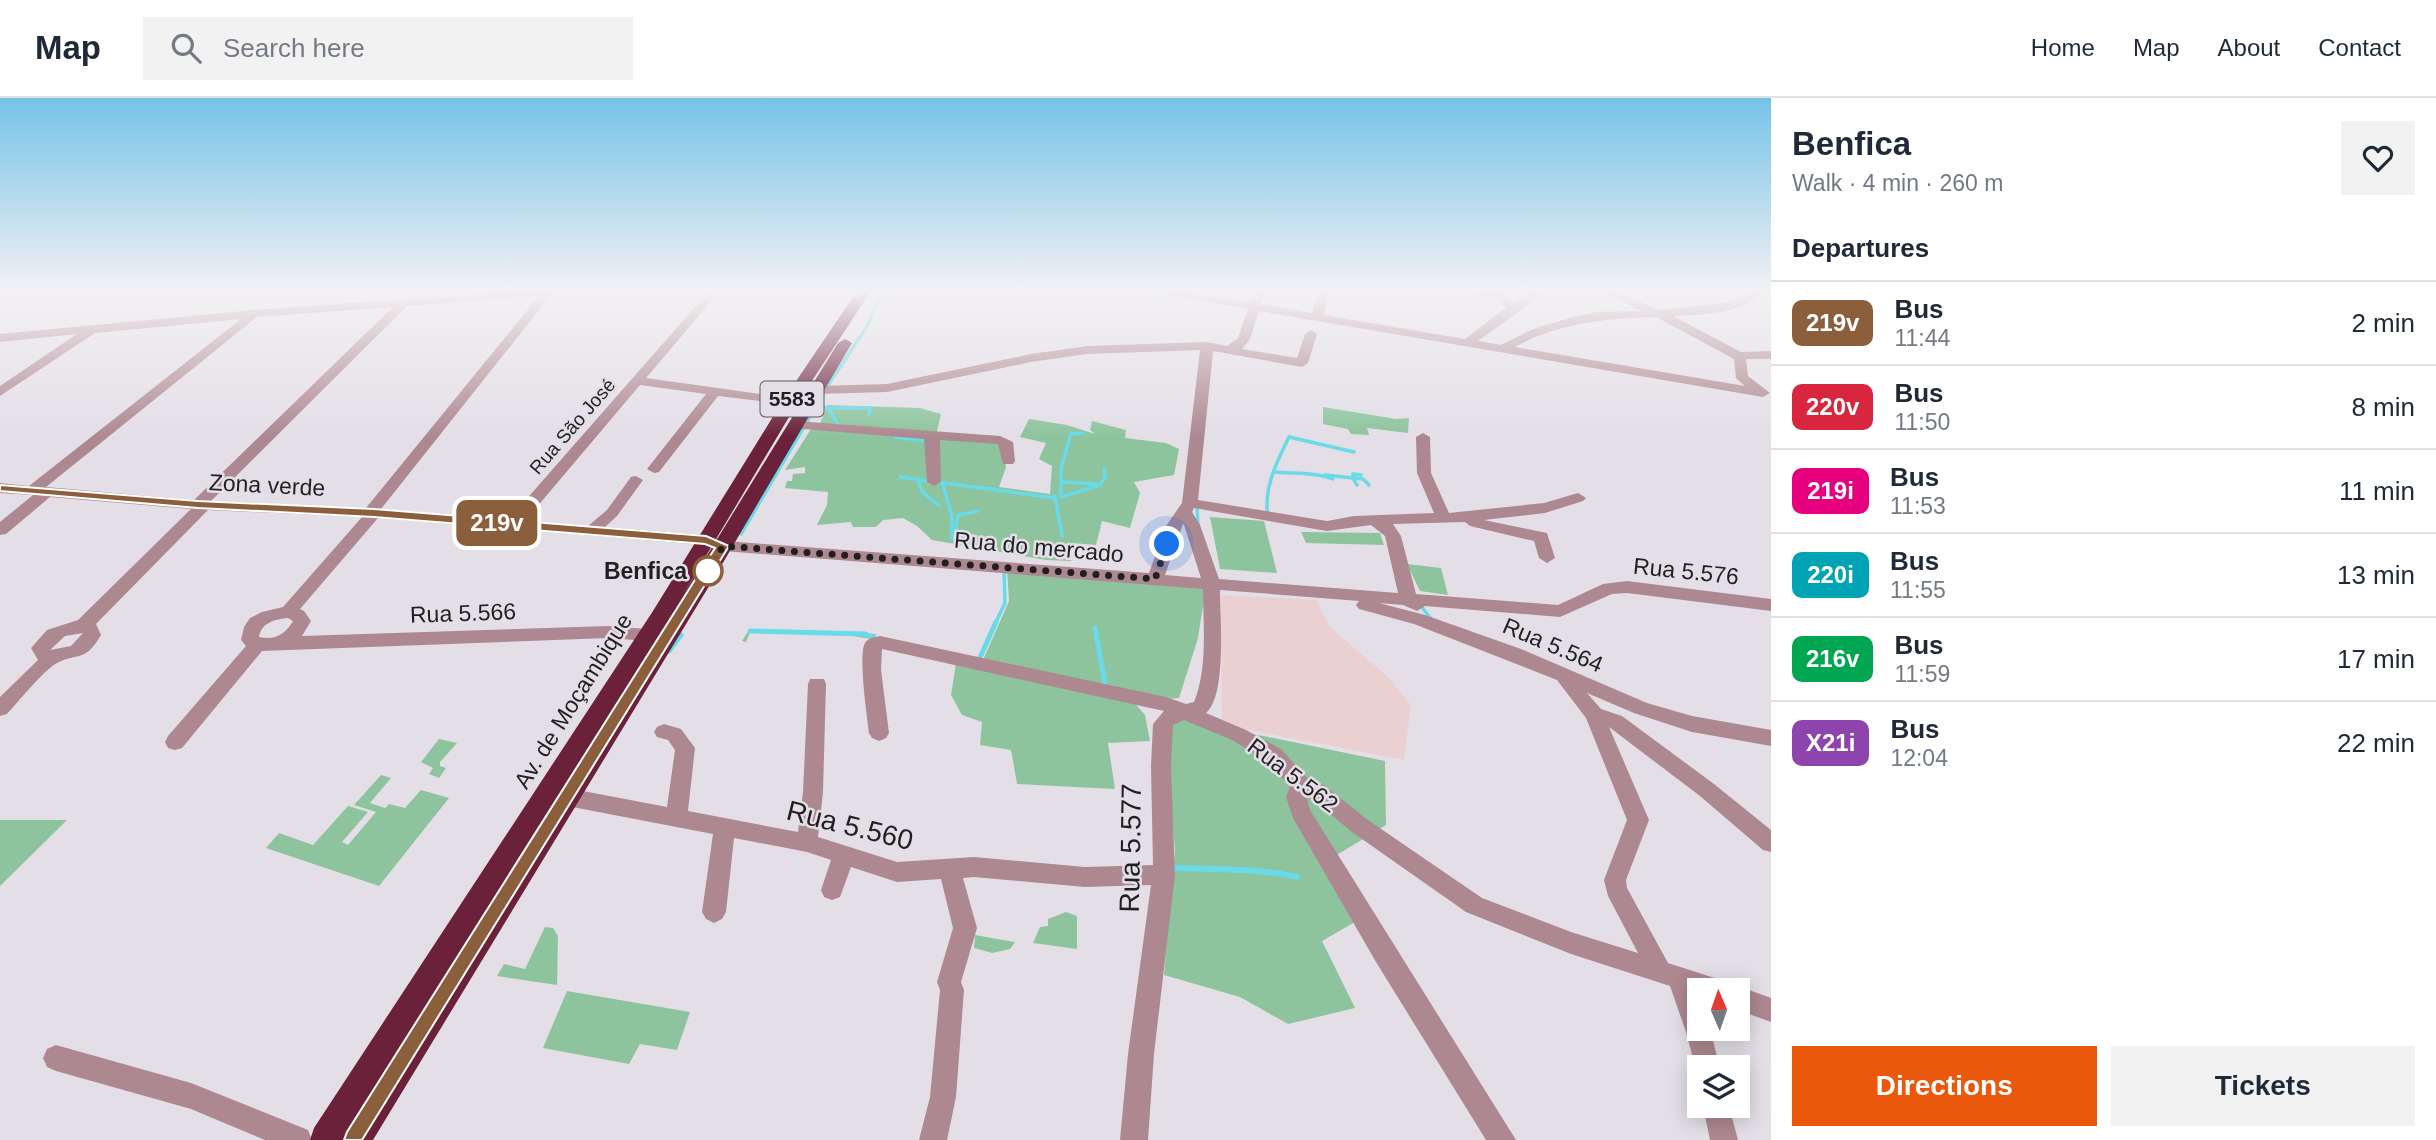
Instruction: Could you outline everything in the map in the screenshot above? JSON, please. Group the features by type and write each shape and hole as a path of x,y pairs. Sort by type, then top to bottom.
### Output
{"highway":[{"name":"Av. de Moçambique","path":"354,1140 567,797 714,543 790,402 832,340"},
{"name":"Av. de Moçambique","path":"326,1140 648,635 796,425 849,340"}],"street":[{"path":"0,392 77,340"},
{"path":"0,530 39,491 223,340"},
{"path":"0,709 52,657 77,650 88,643 92,635 91,629 83,626 367,340"},
{"path":"288,612 372,513 510,340"},
{"name":"Rua São José","path":"513,524 673,340"},
{"path":"1228,350 1238,346 1243,340"},
{"path":"817,390 887,388 1031,358 1087,350 1207,346 1302,363 1309,340"},
{"path":"1455,340 1767,395"},
{"path":"1505,348 1518,340"},
{"path":"1706,340 1740,357"},
{"path":"1207,346 1187,508 1212,584"},
{"path":"1740,357 1747,354 1771,355"},
{"path":"1740,357 1742,378 1767,395"},
{"path":"637,381 790,402"},
{"path":"653,469 715,393"},
{"path":"796,425 1006,442 1008,461"},
{"path":"928,435 933,439 934,482"},
{"path":"1423,437 1424,473 1444,518"},
{"path":"591,531 612,513 636,480"},
{"name":"Zona verde","path":"0,488 201,505 372,513 513,524"},
{"path":"1187,508 1230,507 1327,526 1374,520 1468,517 1545,508 1578,498"},
{"path":"1155,579 1174,526 1187,508"},
{"path":"1468,517 1476,523 1541,537 1547,558"},
{"path":"1374,520 1389,529 1393,536 1409,601 1440,626"},
{"path":"513,524 714,543"},
{"name":"Rua do mercado","path":"714,543 1409,601 1560,611"},
{"name":"Rua 5.577","path":"1134,1140 1141,1054 1164,875 1161,766 1163,724 1168,716 1202,707 1207,694 1211,659 1212,584"},
{"name":"Rua 5.576","path":"1560,611 1609,588 1627,587 1771,605"},
{"name":"Rua 5.564","path":"1317,592 1440,626 1515,654 1641,708 1692,724 1771,738"},
{"path":"175,742 257,645 250,640 249,633 254,625 276,613 298,615 302,621 299,629 279,643"},
{"name":"Rua 5.566","path":"257,645 608,632 648,635"},
{"name":"Rua 5.562","path":"879,733 872,670 873,645 880,642 1166,704 1239,735 1274,755 1304,789 1317,791 1360,826 1474,905 1571,943 1687,979"},
{"path":"1564,676 1594,715 1638,820 1615,880 1616,889 1669,973 1699,1032 1704,1055"},
{"path":"807,843 813,792 817,684"},
{"path":"1594,715 1615,721 1707,790 1771,843"},
{"path":"664,732 674,734 685,748 676,819"},
{"path":"1304,789 1298,792 1296,797 1300,812 1390,964 1502,1140"},
{"name":"Rua 5.560","path":"567,797 807,843 897,872 974,867 1085,877 1164,875"},
{"path":"715,912 725,826"},
{"path":"832,890 844,856"},
{"path":"933,1140 943,1097 952,990 949,982 965,928 949,869"},
{"path":"1750,1002 1771,1010"},
{"path":"56,1058 191,1096 298,1140"},
{"path":"1719,1118 1724,1140"}],"shaded area":[{"path":"1221,595 1316,600 1330,627 1387,676 1411,705 1404,760 1222,725"}],"green space":[{"path":"827,405 920,408 941,414 936,435 1002,443 1006,467 999,487 1050,494 1052,466 1039,459 1046,443 1020,437 1029,419 1067,425 1095,434 1090,430 1092,421 1126,430 1125,438 1166,443 1179,449 1174,475 1134,482 1140,493 1130,528 1102,521 1096,545 1070,543 1071,561 1046,560 932,540 903,518 883,520 876,527 853,527 851,522 817,525 827,505 828,492 785,488 787,481 792,481 793,474 805,473 805,467 785,470 811,429 818,429"},
{"path":"1323,407 1396,419 1409,418 1408,433 1367,428 1369,435 1351,434 1348,429 1323,424"},
{"path":"1210,517 1264,521 1277,573 1220,569"},
{"path":"1301,532 1380,533 1384,545 1306,543"},
{"path":"1407,564 1441,568 1448,595 1420,591"},
{"path":"1007,569 1206,587 1198,638 1179,698 1166,699 983,660 1009,601"},
{"path":"750,629 877,634 871,639 840,634 750,632 746,642 742,641"},
{"path":"956,663 1133,701 1145,715 1150,741 1108,743 1115,789 1017,784 1011,750 980,745 982,722 962,715 951,695"},
{"path":"1175,720 1189,720 1223,731 1264,736 1385,761 1386,825 1327,861 1360,919 1322,941 1355,1008 1288,1024 1240,997 1164,975 1175,851 1169,774 1169,726"},
{"path":"439,739 457,743 440,762 440,766 446,768 439,778 429,774 433,768 421,762"},
{"path":"381,775 391,778 370,803 385,808 389,804 405,808 421,790 449,798 379,886 266,848 279,833 313,845 348,806 368,812 342,842 348,845 376,812 354,805"},
{"path":"0,820 67,820 0,886"},
{"path":"1066,912 1077,916 1077,949 1033,943 1040,927 1048,926 1048,919"},
{"path":"545,927 553,928 558,936 557,985 497,976 504,964 525,969"},
{"path":"975,935 1015,942 1010,949 992,953 974,948"},
{"path":"567,991 690,1012 677,1050 640,1044 629,1064 543,1048"}],"waterway":[{"path":"741,534 832,379 858,340"},
{"path":"817,406 829,409 840,428"},
{"path":"827,408 870,408 869,415"},
{"path":"1061,496 1061,468 1071,434 1083,433"},
{"path":"895,437 927,441"},
{"path":"1268,517 1269,486 1289,437 1354,452"},
{"path":"1061,497 1100,485 1105,478 1104,469"},
{"path":"1274,472 1312,474 1333,479"},
{"path":"1353,477 1353,474 1361,475"},
{"path":"1325,475 1353,478 1357,485"},
{"path":"900,477 942,483"},
{"path":"1355,478 1363,479 1369,485"},
{"path":"918,480 922,492 939,505"},
{"path":"1062,482 1096,484"},
{"path":"942,483 1055,498"},
{"path":"942,483 952,516 952,538"},
{"path":"1055,496 1062,536"},
{"path":"1197,505 1198,527"},
{"path":"954,539 958,515 978,511"},
{"path":"995,624 1005,603 1004,568"},
{"path":"1420,605 1432,620"},
{"path":"978,662 996,622"},
{"path":"1095,628 1106,689"},
{"path":"750,631 865,634 877,640"},
{"path":"669,651 681,635"},
{"path":"1169,867 1249,870 1297,877"}],"bus line":[{"name":"219v","path":"0,488 198,505 374,513 706,540 723,546 354,1140"}],"place":[{"name":"Benfica","path":"708,571"}],"route":[{"path":"708,571 723,546 1155,579 1167,544"}]}
